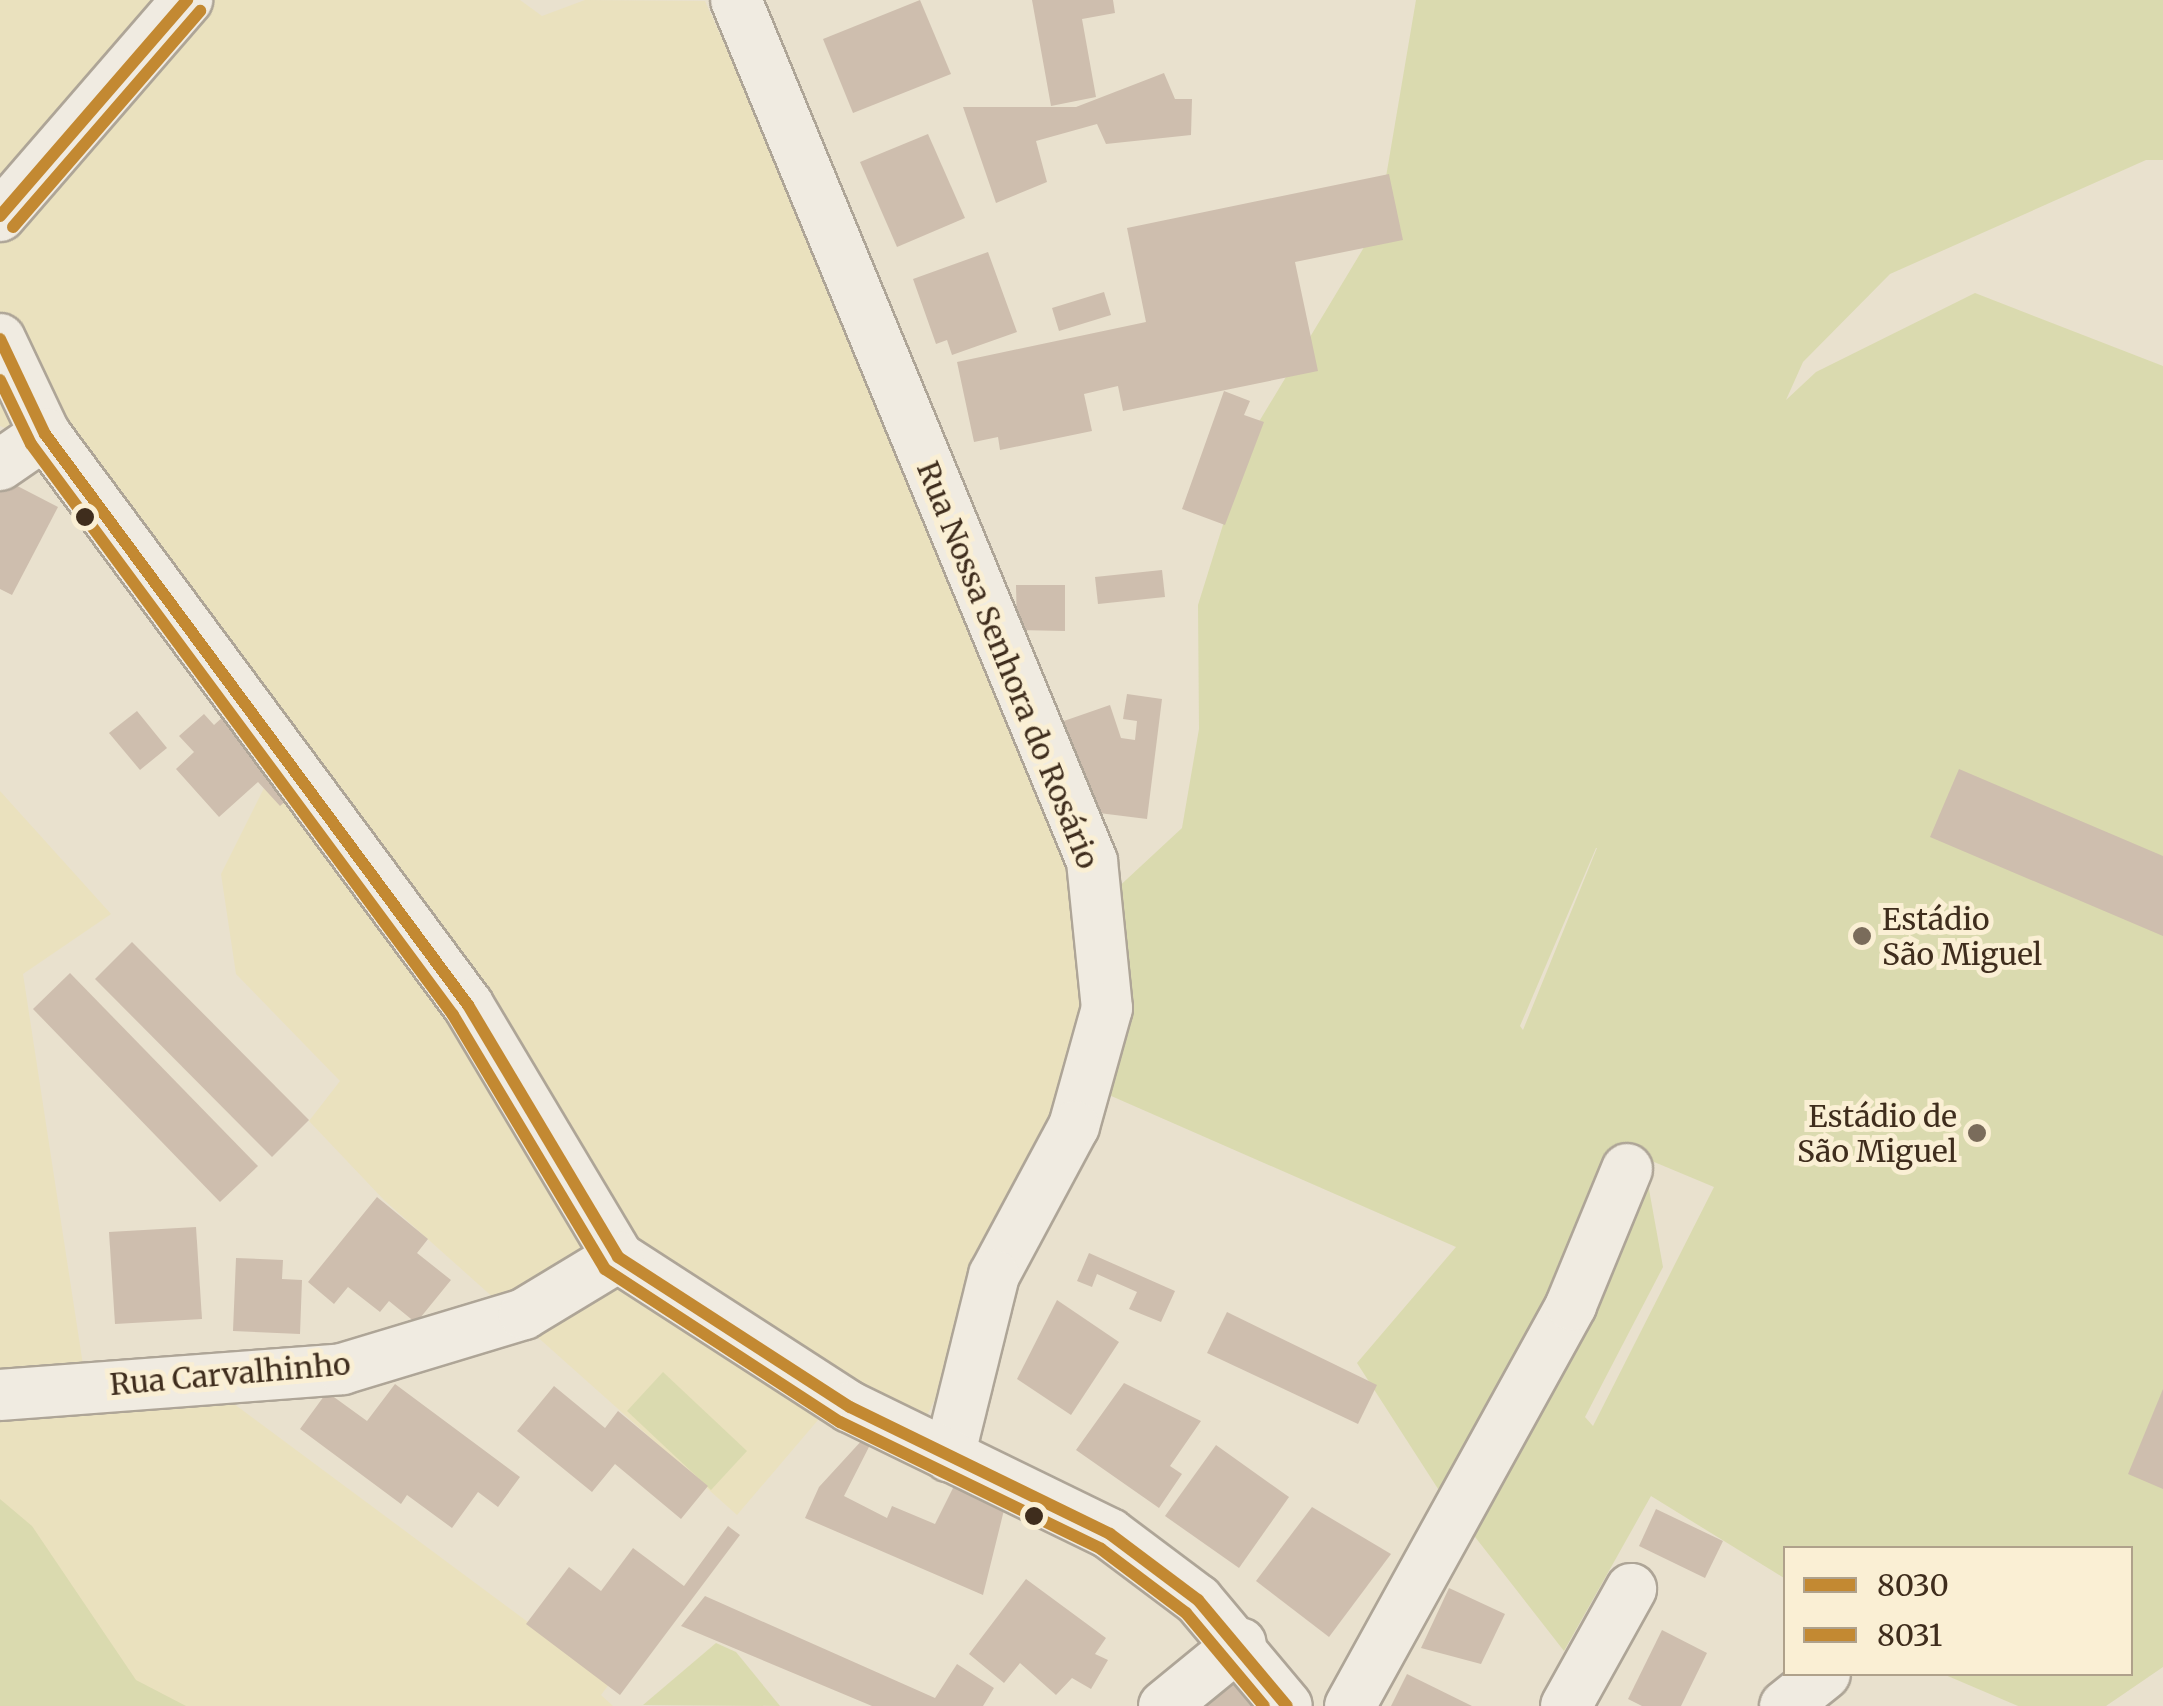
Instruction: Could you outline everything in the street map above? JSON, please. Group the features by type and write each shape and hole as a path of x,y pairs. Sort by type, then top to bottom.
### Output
{"street":[{"path":"0,216 187,0"},
{"name":"Rua Nossa Senhora do Rosário","path":"736,0 1092,861 1107,1008 1074,1126 994,1275 949,1456"},
{"path":"0,339 45,434 468,1005 618,1257 850,1407 1110,1534 1241,1643 1287,1706"},
{"path":"0,465 45,434"},
{"path":"1350,1706 1571,1305 1627,1169"},
{"name":"Rua Carvalhinho","path":"0,1395 342,1369 524,1314 618,1257"},
{"path":"1566,1706 1632,1589"},
{"path":"1164,1706 1241,1643"},
{"path":"1785,1706 1822,1676"},
{"path":"1828,1706 1842,1676"}],"shaded area":[{"path":"0,0 520,0 542,16 585,0 705,1 1047,760 1083,909 1093,1088 927,1415 885,1411 847,1386 737,1515 384,1200 309,1121 340,1081 236,974 221,874 282,752 85,463 0,426"},
{"path":"0,791 111,914 23,974 89,1404 222,1395 610,1683 601,1695 613,1706 0,1706"}],"green space":[{"path":"1416,0 2163,0 2163,160 2146,160 1890,274 1803,362 1786,400 1816,372 1975,293 2163,366 2163,1667 2106,1706 2018,1706 1948,1676 2133,1676 2133,1546 1783,1546 1783,1577 1651,1496 1564,1651 1440,1492 1357,1363 1456,1247 1093,1088 1085,918 1182,828 1199,729 1198,605 1251,435 1378,224","holes":["1597,848 1523,1030 1520,1026","1635,1154 1714,1187 1593,1426 1585,1417 1663,1267 1645,1167"]},
{"path":"663,1372 747,1451 711,1490 627,1411"},
{"path":"0,1499 32,1526 136,1680 186,1706 0,1706"},
{"path":"716,1643 736,1652 780,1706 643,1705"}],"building":[{"path":"920,0 951,74 853,113 823,39"},
{"path":"1032,0 1113,0 1115,13 1082,19 1096,97 1051,106"},
{"path":"1164,73 1175,99 1192,99 1191,135 1106,144 1097,124 1036,141 1047,182 996,203 963,107 1076,107"},
{"path":"928,134 965,218 897,247 860,162"},
{"path":"1389,174 1403,240 1295,262 1318,371 1123,411 1118,386 1084,394 1092,431 1000,450 998,437 974,442 957,362 1146,322 1127,228"},
{"path":"988,252 1017,332 952,355 947,340 936,344 913,279"},
{"path":"1104,292 1111,315 1059,331 1052,308"},
{"path":"1224,391 1250,401 1244,415 1264,422 1225,525 1182,509"},
{"path":"0,477 58,507 12,595 0,589"},
{"path":"1162,570 1165,597 1098,604 1095,577"},
{"path":"1016,585 1065,585 1065,631 1017,630"},
{"path":"1127,694 1162,699 1147,819 1091,812 1061,722 1110,705 1121,738 1135,740 1137,721 1123,719"},
{"path":"137,711 167,748 140,770 109,733"},
{"path":"204,714 214,725 226,714 297,791 280,806 258,782 219,817 176,769 194,752 179,736"},
{"path":"1959,769 2163,856 2163,936 1930,837"},
{"path":"132,942 309,1120 272,1157 95,979"},
{"path":"70,973 258,1166 220,1202 33,1009"},
{"path":"377,1197 428,1239 417,1253 451,1280 416,1323 389,1301 380,1312 348,1287 334,1304 308,1282"},
{"path":"196,1227 202,1319 115,1324 109,1232"},
{"path":"1089,1253 1175,1291 1161,1322 1129,1309 1137,1292 1097,1274 1092,1287 1077,1281"},
{"path":"236,1258 283,1260 282,1279 302,1280 300,1334 233,1331"},
{"path":"1057,1300 1119,1342 1071,1415 1017,1379"},
{"path":"1227,1312 1377,1385 1358,1424 1207,1353"},
{"path":"1124,1383 1201,1421 1170,1466 1182,1474 1159,1508 1076,1450"},
{"path":"395,1384 520,1477 498,1507 478,1492 452,1528 407,1495 401,1504 300,1429 327,1392 367,1421"},
{"path":"554,1386 605,1428 618,1411 708,1486 681,1519 615,1464 592,1492 517,1431"},
{"path":"2163,1389 2163,1489 2128,1474"},
{"path":"864,1438 871,1443 844,1496 887,1518 892,1506 935,1524 956,1482 1005,1506 983,1595 805,1518 819,1487"},
{"path":"1216,1445 1289,1497 1239,1568 1165,1516"},
{"path":"1312,1507 1391,1554 1329,1637 1256,1581"},
{"path":"1656,1509 1723,1541 1705,1578 1639,1546"},
{"path":"728,1526 740,1535 620,1695 526,1624 569,1567 601,1591 633,1548 684,1586"},
{"path":"1026,1579 1106,1638 1095,1654 1108,1660 1091,1689 1072,1678 1056,1695 1020,1663 1004,1683 969,1654"},
{"path":"1449,1588 1505,1614 1481,1664 1421,1648"},
{"path":"705,1596 935,1698 957,1664 994,1688 983,1706 872,1706 681,1626"},
{"path":"1662,1630 1707,1653 1681,1706 1642,1706 1628,1699"},
{"path":"1227,1674 1259,1706 1193,1706"},
{"path":"1407,1674 1472,1706 1391,1706"}],"transit line":[{"name":"8030","path":"0,216 187,0"},
{"name":"8031","path":"13,227 200,11"},
{"name":"8030","path":"0,339 45,434 468,1005 618,1257 850,1407 1110,1534 1198,1600 1287,1706"},
{"name":"8031","path":"0,380 31,444 453,1015 605,1269 840,1422 1101,1549 1186,1613 1264,1706"}],"place":[{"name":"Estádio São Miguel","path":"1862,936"},
{"name":"Estádio de São Miguel","path":"1977,1133"}]}
